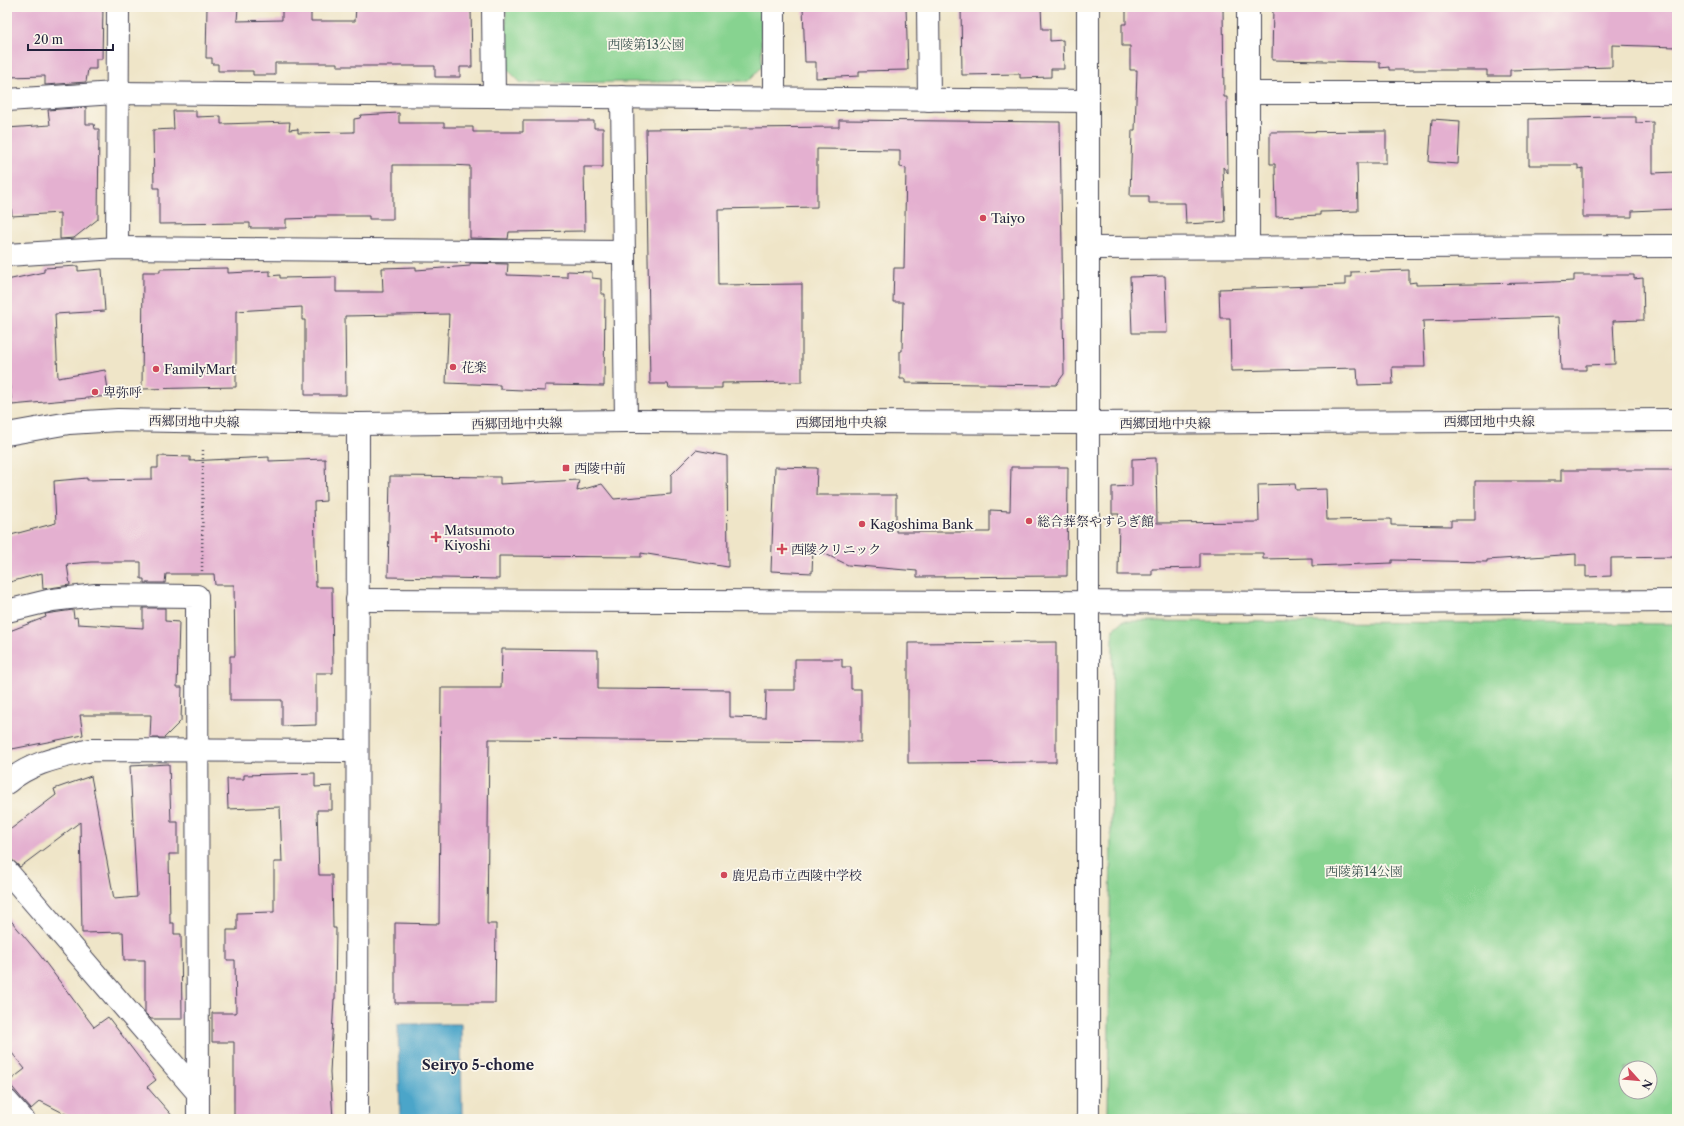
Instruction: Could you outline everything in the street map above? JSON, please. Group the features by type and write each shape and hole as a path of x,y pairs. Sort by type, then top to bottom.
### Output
{"street":[{"path":"117,248 118,7"},
{"path":"492,7 494,96"},
{"path":"774,7 774,98"},
{"path":"928,7 929,100"},
{"path":"1088,7 1088,1119"},
{"path":"1248,7 1248,247"},
{"path":"7,100 118,93 1088,101"},
{"path":"1248,93 1677,93"},
{"path":"622,97 626,421"},
{"path":"1088,248 1677,246"},
{"path":"7,255 117,248 624,252"},
{"name":"西郷団地中央線","path":"7,434 69,423 118,420 358,424 626,421 1088,423 1677,420"},
{"path":"357,1119 358,424"},
{"path":"7,611 52,600 96,595 197,596 198,1119"},
{"path":"358,600 1088,602 1677,601"},
{"path":"7,782 16,774 49,760 91,750 357,751"},
{"path":"7,871 198,1093"},
{"path":"7,1101 23,1119"}],"path":[{"path":"197,596 202,582 204,421"}],"green space":[{"name":"西陵第13公園","path":"506,7 761,7 762,67 748,81 521,83 506,68"},
{"name":"西陵第14公園","path":"1123,621 1677,624 1677,1119 1108,1119 1113,630"}],"water":[{"path":"398,1024 461,1024 462,1119 400,1119"}],"building":[{"path":"7,7 103,7 102,59 96,59 96,69 88,69 86,82 45,85 45,76 7,77"},
{"path":"207,7 238,7 237,21 282,20 282,7 311,7 311,21 355,21 356,7 471,7 472,67 460,67 460,77 435,77 435,66 337,66 337,63 275,63 275,75 253,75 253,71 218,71 218,64 212,64 212,58 206,58"},
{"path":"803,7 906,7 908,70 859,71 859,76 816,78 816,62 805,62"},
{"path":"961,7 1041,7 1042,29 1050,29 1050,41 1063,40 1064,69 1051,69 1051,77 1020,78 1020,74 962,75"},
{"path":"1126,7 1223,7 1224,97 1227,97 1228,173 1223,167 1225,222 1186,224 1185,203 1149,203 1149,196 1130,196 1132,130 1135,130 1137,70 1130,70 1130,46 1122,46 1122,24 1126,24"},
{"path":"1273,7 1675,7 1677,47 1612,45 1612,67 1510,70 1510,76 1487,76 1487,70 1389,70 1389,67 1380,68 1380,62 1272,60"},
{"path":"86,107 86,124 94,124 95,129 99,129 98,219 74,238 60,239 60,213 12,216 11,206 7,206 7,128 50,125 48,110"},
{"path":"173,111 196,111 196,117 221,116 221,124 290,122 289,130 298,129 298,133 354,132 354,119 360,118 361,115 399,113 399,123 444,123 444,127 473,127 473,132 523,132 523,121 594,121 594,128 603,128 603,167 584,167 585,231 509,232 508,239 470,238 470,166 451,165 393,165 393,219 369,219 369,216 316,216 316,218 286,219 286,228 250,228 250,223 159,224 159,188 154,188 153,130 174,129"},
{"path":"1636,117 1636,123 1653,122 1653,173 1676,172 1676,209 1632,211 1632,217 1583,217 1583,168 1578,169 1578,165 1529,165 1529,119"},
{"path":"1432,119 1460,121 1458,164 1429,162"},
{"path":"839,120 1060,122 1064,374 1056,385 905,383 905,379 900,379 903,302 893,302 894,268 904,268 906,168 900,167 900,150 817,149 817,207 718,209 719,285 802,284 802,382 722,383 722,388 669,388 668,384 650,384 646,129 839,127"},
{"path":"1386,131 1386,163 1357,163 1358,211 1320,212 1320,215 1276,217 1275,164 1270,164 1270,132"},
{"path":"470,263 508,264 507,275 567,277 567,271 592,272 592,278 601,279 601,294 605,294 604,386 545,385 545,391 500,389 500,385 446,383 449,314 345,316 346,395 305,395 305,320 302,320 302,307 236,311 236,387 142,389 143,272 160,272 160,269 228,268 228,273 270,271 270,276 280,275 280,278 336,277 336,292 383,292 382,268 416,267 416,270 470,266"},
{"path":"78,266 78,271 102,269 105,311 55,314 58,378 105,370 109,396 12,405 7,365 7,280 44,272 44,268"},
{"path":"1409,270 1409,283 1416,282 1416,285 1574,281 1574,275 1634,275 1634,279 1643,278 1644,320 1613,321 1615,364 1586,365 1586,370 1561,370 1559,317 1423,321 1425,367 1392,367 1393,384 1358,385 1357,368 1231,371 1230,318 1220,318 1219,289 1345,285 1345,277 1351,277 1351,272"},
{"path":"1165,276 1167,333 1132,333 1130,277"},
{"path":"696,450 727,456 728,567 641,553 641,557 499,556 499,579 388,577 390,476 500,477 500,484 579,480 577,491 602,484 614,499 671,494 671,475"},
{"path":"158,456 190,457 190,461 269,457 269,461 325,459 326,501 314,502 316,587 332,587 333,673 316,673 316,725 282,726 282,700 230,700 230,656 235,656 234,585 215,585 214,574 166,574 165,583 144,583 144,579 141,579 141,562 91,562 67,564 70,585 43,589 42,573 10,582 7,570 7,536 56,523 54,481 87,478 87,480 152,479 152,468 158,468"},
{"path":"1156,458 1157,523 1259,522 1258,485 1295,484 1296,490 1326,489 1327,520 1391,519 1391,525 1451,526 1451,520 1475,520 1475,481 1561,481 1561,470 1677,470 1677,557 1611,558 1611,576 1586,577 1586,566 1576,566 1576,554 1487,560 1487,562 1392,560 1392,563 1312,566 1312,558 1263,559 1263,553 1200,553 1200,568 1152,569 1152,575 1118,575 1119,514 1112,514 1112,487 1132,486 1132,459"},
{"path":"775,467 817,468 816,495 896,495 896,532 990,532 990,510 1010,511 1011,467 1068,467 1067,576 917,577 917,571 848,565 813,548 812,573 771,571"},
{"path":"143,608 165,608 165,621 179,622 177,687 182,687 181,721 164,738 150,738 151,715 80,715 83,735 7,750 7,632 46,617 45,614 73,610 74,618 77,617 78,624 143,628"},
{"path":"1056,642 1056,762 908,763 908,643"},
{"path":"502,649 598,650 598,689 730,690 730,717 765,718 766,690 795,690 795,659 842,659 842,667 851,667 851,689 861,689 861,742 489,739 487,924 496,924 495,1003 395,1003 395,923 439,924 441,688 501,688"},
{"path":"169,764 171,822 178,822 178,854 169,854 170,923 174,923 174,934 181,934 182,1019 151,1019 145,1013 145,960 124,960 123,932 82,933 80,822 20,867 11,859 7,859 7,832 56,795 54,789 91,776 114,899 137,897 130,766"},
{"path":"315,773 315,787 332,786 332,810 317,810 319,875 332,875 333,928 336,928 335,999 330,1072 333,1119 234,1119 234,1042 212,1042 212,1013 236,1013 235,960 227,960 227,930 237,930 237,913 274,912 274,862 282,862 280,807 228,809 227,779 244,779 244,775"},
{"path":"7,916 39,954 94,1027 108,1017 156,1080 147,1087 175,1119 75,1119 40,1101 31,1109 8,1082 25,1069 7,1047"}],"place":[{"name":"Taiyo","path":"983,218"},
{"name":"花楽","path":"453,367"},
{"name":"FamilyMart","path":"156,369"},
{"name":"卑弥呼","path":"95,392"},
{"name":"西陵中前","path":"566,468"},
{"name":"総合葬祭やすらぎ館","path":"1029,521"},
{"name":"Kagoshima Bank","path":"862,524"},
{"name":"Matsumoto Kiyoshi","path":"436,537"},
{"name":"西陵クリニック","path":"782,549"},
{"name":"鹿児島市立西陵中学校","path":"724,875"}],"district":[{"name":"Seiryo 5-chome","path":"478,1065"}]}
